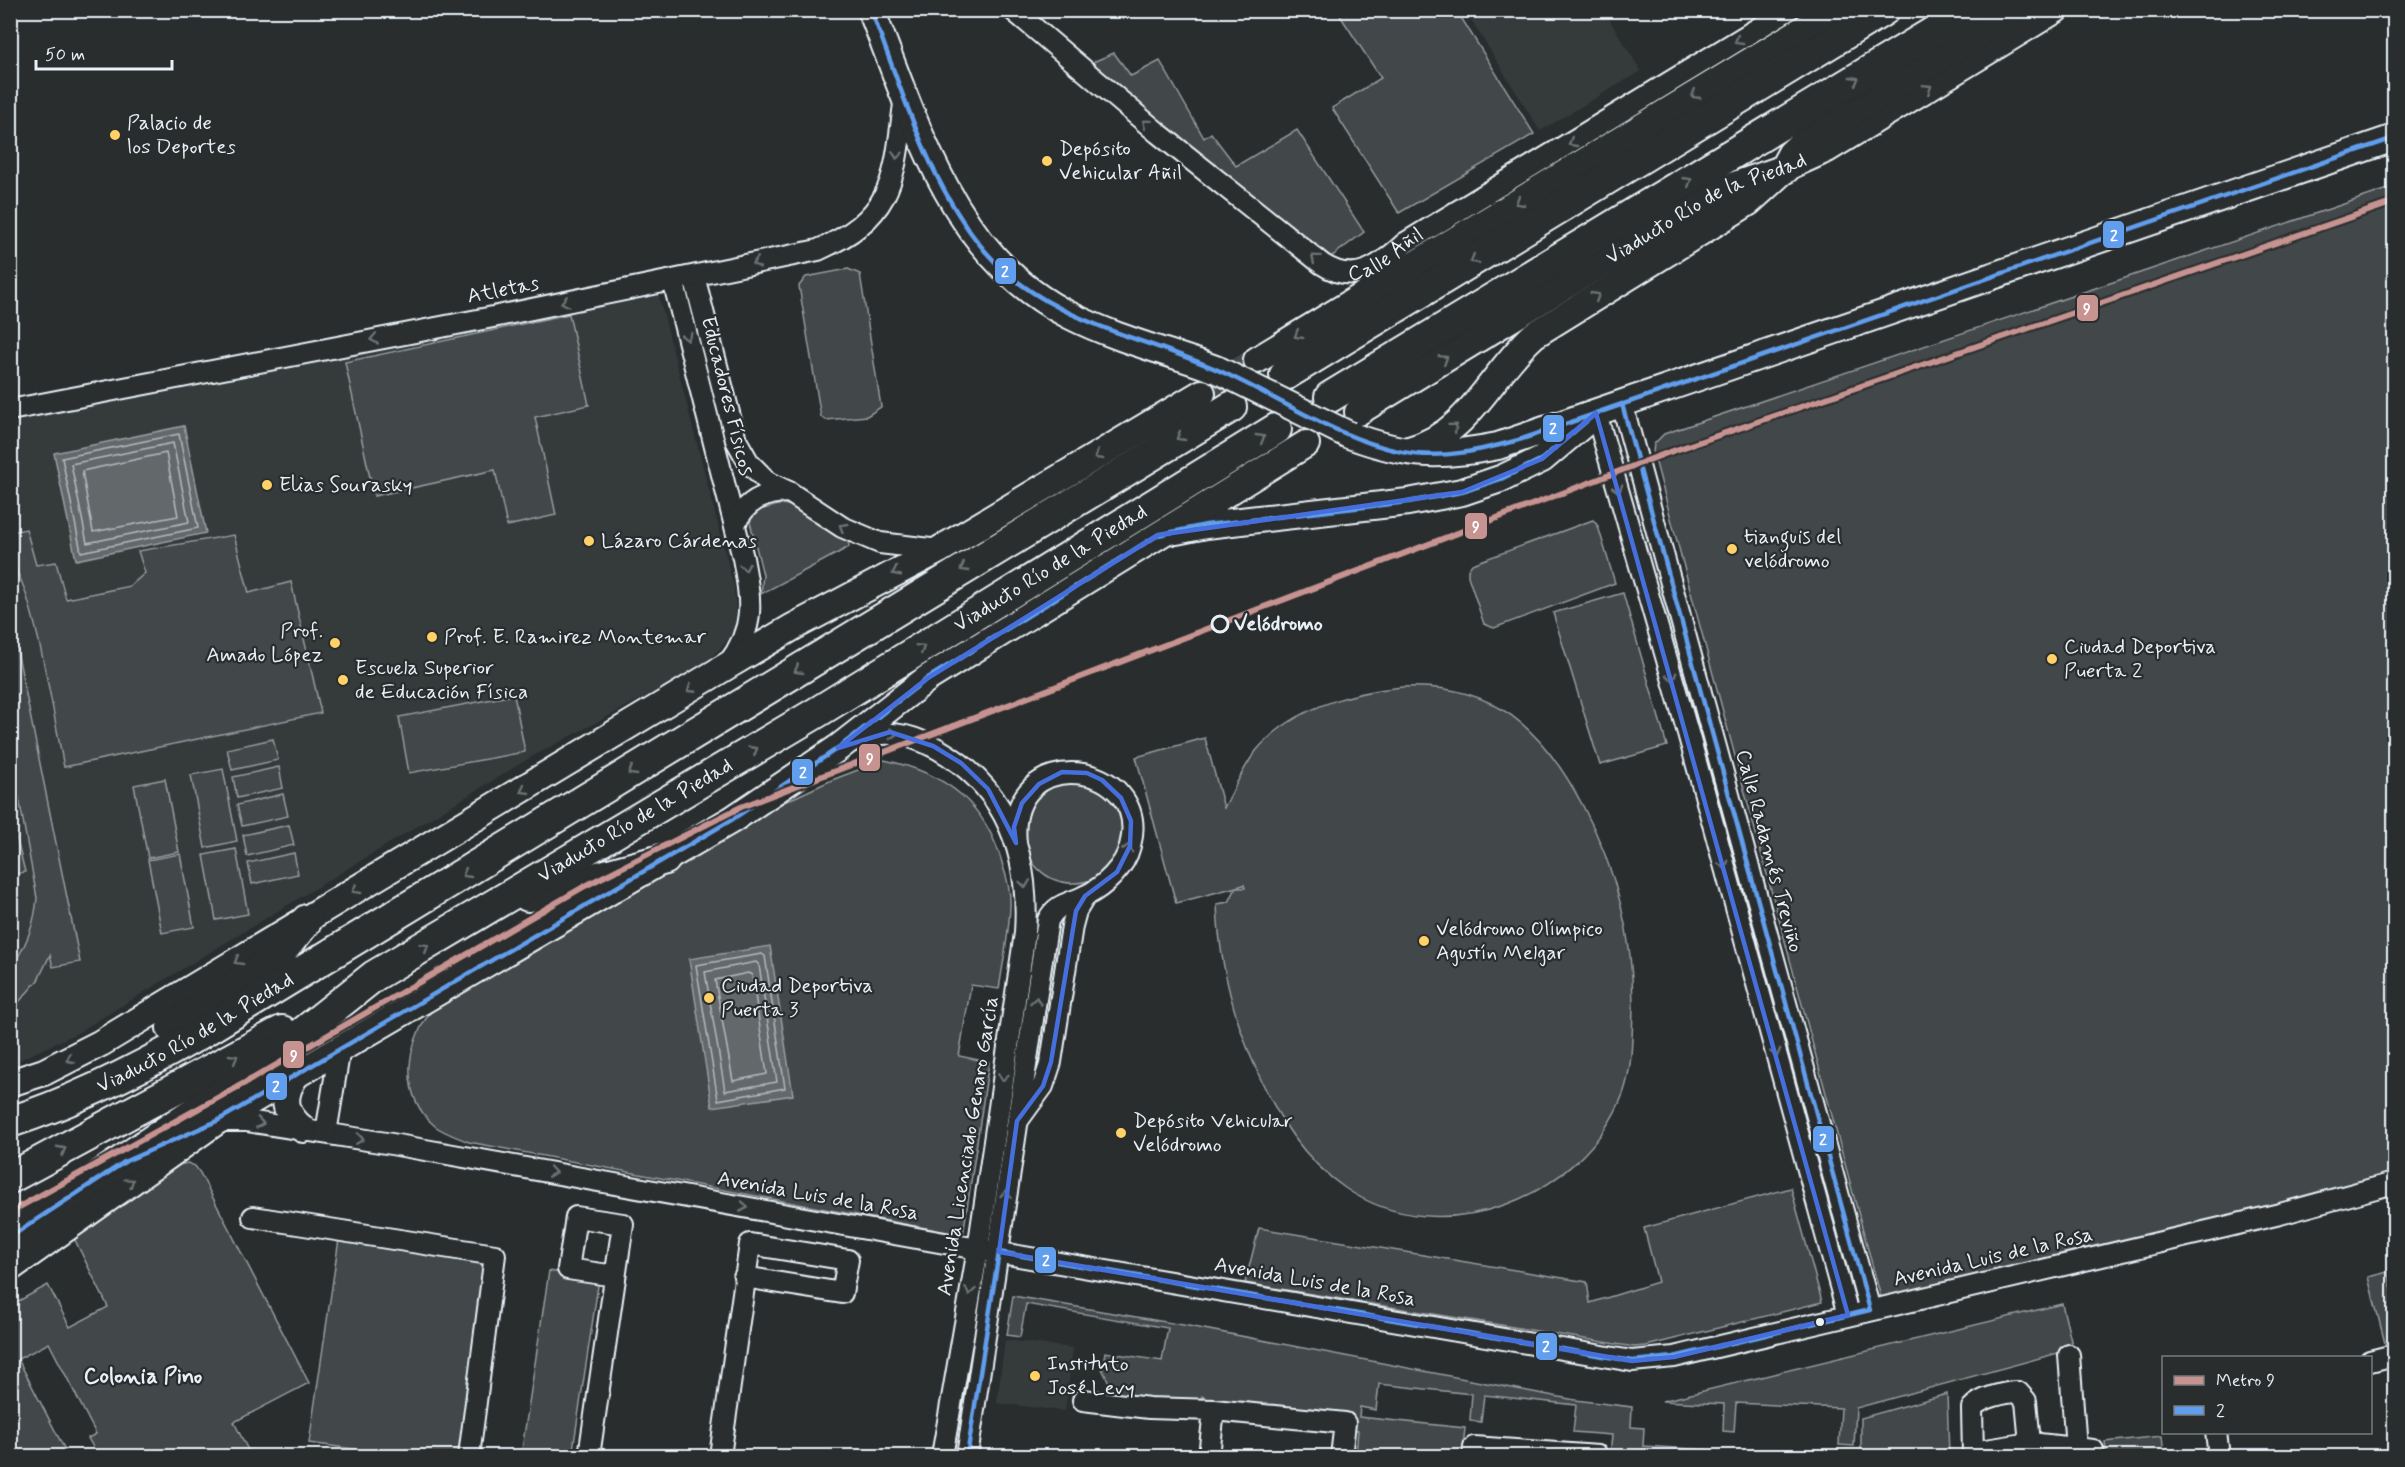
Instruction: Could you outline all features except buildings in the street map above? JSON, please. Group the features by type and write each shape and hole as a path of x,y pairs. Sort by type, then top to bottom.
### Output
{"highway":[{"path":"1285,375 1884,10"},
{"name":"Viaducto Río de la Piedad","path":"1330,397 1970,10"},
{"path":"1785,168 1792,155 1811,137 2014,10"},
{"name":"Viaducto Río de la Piedad","path":"10,1105 68,1088 107,1072 130,1074 353,943 1231,407"},
{"name":"Viaducto Río de la Piedad","path":"10,1237 126,1161 252,1073 374,976 816,713 1276,429"},
{"path":"496,904 665,859"},
{"path":"10,1122 52,1108 130,1074 144,1045 276,958 307,920"},
{"path":"10,1178 218,1067 374,976"},
{"path":"126,1161 217,1121"}],"main road":[{"path":"871,10 905,97 956,209 998,265 1033,294 1070,316 1354,423 1402,452 1447,455 1522,439 2394,138"},
{"path":"1257,360 1835,10"},
{"name":"Viaducto Río de la Piedad","path":"1354,423 1723,189 1785,168 1850,136 2055,10"},
{"path":"1402,452 1433,441 1455,426 1534,335 1749,202 1769,187 1785,168"},
{"name":"Viaducto Río de la Piedad","path":"10,1083 44,1072 101,1043 793,627 939,550 1203,393"},
{"path":"1158,535 1206,525 1398,503 1462,492 1503,478 1542,459 1596,413"},
{"name":"Viaducto Río de la Piedad","path":"10,1268 217,1121 733,819 838,748 928,678 1306,444"},
{"path":"296,1075 287,1090 285,1105 291,1120 314,1131"}],"street":[{"name":"Calle Añil","path":"1013,10 1158,133 1322,264 1334,271 1355,274 1383,264 1405,243 1788,10"},
{"name":"Atletas","path":"10,410 819,250 844,239 865,225 881,204 896,167 905,97"},
{"name":"Educadores Físicos","path":"694,276 742,452 757,473 856,535 889,545 939,550"},
{"name":"Educadores Físicos","path":"673,280 735,524 750,596 750,617 744,640 727,666"},
{"name":"Calle Radamés Treviño","path":"1622,404 1870,1310"},
{"path":"1596,413 1688,733 1848,1315"},
{"name":"Educadores Físicos","path":"735,524 750,503 759,497 770,493 789,492"},
{"path":"1688,733 1710,727"},
{"name":"Avenida Licenciado Genaro García","path":"838,748 870,735 890,732 911,735 933,746 961,763 988,789 1010,825 1016,843"},
{"name":"Avenida Licenciado Genaro García","path":"942,1456 978,1249 1024,933 1026,891 1014,827 1022,803 1049,776 1062,772 1088,773 1112,787 1122,798 1131,821 1130,846 1117,872 1085,896 1068,901 1054,909 1048,920 967,1456"},
{"path":"314,1131 340,1048"},
{"name":"Avenida Luis de la Rosa","path":"217,1121 247,1121 314,1131 978,1249 1632,1361 1674,1357 2280,1214 2394,1183"},
{"path":"253,1217 495,1255 469,1456"},
{"path":"720,1456 744,1277 750,1244 848,1260 842,1293 744,1277"},
{"path":"589,1456 615,1276"},
{"path":"2069,1355 2076,1448"},
{"path":"2372,1360 2394,1355"},
{"path":"2030,1443 2026,1401 2018,1392 1979,1402 1972,1408 1973,1454 2030,1443 2093,1450 2094,1456"},
{"path":"1083,1400 1149,1408 1214,1410 1345,1423 1341,1456"},
{"path":"1209,1456 1214,1410"},
{"path":"2216,1434 2219,1456"},
{"path":"1474,1452 1598,1456"}],"highlighted area":[{"path":"1596,413 1848,1315 1674,1357 1632,1361 999,1252 1017,1121 1043,1086 1051,1062 1076,911 1085,896 1117,872 1130,846 1131,821 1121,798 1102,780 1087,773 1062,772 1039,784 1022,803 1014,827 1016,843 988,789 961,763 933,746 890,732 838,748 928,678 1158,535 1462,492 1542,459"}],"shaded area":[{"path":"1337,11 1457,11 1534,134 1399,213 1332,108 1381,78"},
{"path":"1466,11 1604,11 1641,71 1540,131"},
{"path":"1114,53 1131,76 1160,61 1204,138 1211,133 1236,166 1297,130 1364,232 1327,260 1086,65"},
{"name":"Ciudad Deportiva Puerta 2","path":"2394,187 2394,1178 1882,1301 1653,452 1654,444 1664,434"},
{"path":"848,269 860,274 881,407 867,416 826,420 821,417 799,286 806,277"},
{"name":"Escuela Superior de Educación Física","path":"657,289 734,587 736,612 734,629 724,645 701,667 533,756 77,1033 11,1064 11,420"},
{"path":"569,314 589,405 535,417 556,515 507,526 495,470 374,496 345,362"},
{"path":"782,504 793,506 848,541 849,547 761,594 763,575 750,522 756,511"},
{"path":"1593,520 1598,526 1615,583 1494,628 1484,624 1468,576 1468,570 1472,564"},
{"path":"26,529 36,565 56,562 66,599 130,586 145,573 138,551 234,535 249,593 291,582 321,713 64,767 35,626 19,576 11,563 11,532"},
{"path":"1623,593 1667,746 1600,765 1553,613"},
{"path":"11,620 80,962 53,967 50,955 38,980 11,1011 11,915 16,960 31,930 37,898 11,753"},
{"name":"Velódromo Olímpico Agustín Melgar","path":"1402,687 1434,687 1463,693 1488,702 1511,715 1532,733 1550,754 1583,806 1605,854 1620,903 1630,953 1633,1006 1630,1061 1623,1094 1604,1131 1576,1162 1543,1187 1505,1205 1465,1215 1423,1216 1383,1207 1345,1188 1316,1164 1293,1136 1273,1104 1248,1051 1234,1010 1224,968 1217,904 1229,902 1236,888 1245,888 1244,885 1176,903 1136,757 1205,738 1224,808 1256,751 1286,724 1342,698"},
{"path":"514,695 525,752 409,773 399,717"},
{"path":"273,739 278,760 232,770 227,749"},
{"name":"Ciudad Deportiva Puerta 3","path":"884,760 926,773 960,794 974,808 996,844 1009,891 1008,927 999,989 971,985 959,1056 989,1062 963,1235 469,1142 435,1126 423,1113 415,1098 410,1066 412,1050 418,1034 436,1006 739,823 832,780"},
{"path":"279,767 283,788 237,798 233,777"},
{"path":"223,769 237,841 205,848 191,775"},
{"path":"165,779 179,852 148,858 134,785"},
{"path":"1073,783 1092,787 1108,798 1119,814 1123,833 1119,852 1108,868 1092,879 1073,883 1054,879 1038,868 1027,852 1023,833 1027,814 1038,798 1054,787"},
{"path":"283,794 288,816 242,826 237,805"},
{"path":"10,812 25,872 11,875 10,875"},
{"path":"289,825 294,845 247,856 243,835"},
{"path":"236,849 248,914 216,920 204,855"},
{"path":"294,853 298,874 252,884 248,863"},
{"path":"180,854 194,927 162,933 148,860"},
{"path":"188,1163 195,1166 200,1173 309,1383 234,1422 251,1456 98,1456 88,1438 96,1434 49,1343 18,1359 65,1450 52,1456 11,1456 11,1305 48,1285 70,1327 108,1307 72,1234 173,1166"},
{"path":"1791,1188 1822,1302 1646,1346 1634,1347 1245,1283 1259,1228 1587,1282 1590,1303 1658,1282 1644,1228"},
{"path":"339,1239 487,1259 462,1456 407,1456 309,1443"},
{"path":"549,1271 599,1279 572,1456 521,1456"},
{"path":"2388,1272 2394,1297 2394,1349 2387,1351 2368,1277"},
{"path":"1013,1296 1183,1325 1575,1400 1632,1407 1631,1427 1644,1428 1643,1446 1708,1450 1708,1456 1610,1456 1612,1435 1573,1432 1576,1405 1484,1395 1481,1422 1470,1420 1472,1394 1379,1384 1376,1410 1360,1407 1359,1417 1465,1428 1462,1456 1356,1456 1358,1430 1229,1418 1230,1412 1202,1396 1200,1402 1123,1409 1102,1369 1105,1352 1162,1361 1168,1328 1026,1304 1020,1337 1007,1335"},
{"path":"2062,1304 2073,1349 1856,1408 1854,1446 1839,1445 1841,1408 1736,1403 1734,1432 1723,1431 1724,1404 1662,1401"},
{"name":"Instituto José Levy","path":"1005,1340 1073,1348 1065,1411 997,1403"},
{"path":"1947,1394 1949,1456 1861,1456 1861,1418"},
{"path":"2162,1436 2164,1456 2107,1456 2105,1442"}],"water":[{"path":"184,426 206,533 76,560 54,453"},
{"path":"770,946 793,1095 712,1107 689,959"}],"tunnel":[{"path":"1202,393 1257,360"}],"metro line":[{"name":"9","path":"10,1212 252,1079 585,886 741,807 1667,453 2394,202"}],"transit line":[{"name":"2","path":"871,10 932,167 965,225 985,251 1009,275 1036,295 1065,311 1220,371 1354,437 1378,446 1417,454 1462,453 1522,439 2394,138"},
{"name":"2","path":"10,1237 126,1161 217,1121 733,819 838,748 928,678 1158,535 1206,525 1408,502 1462,492 1503,478 1542,459 1596,413 1622,404"},
{"name":"2","path":"967,1456 999,1252 1632,1361 1674,1357 1870,1310 1622,404"}],"place":[{"name":"Palacio de los Deportes","path":"115,135"},
{"name":"Depósito Vehicular Añil","path":"1047,161"},
{"name":"Elias Sourasky","path":"267,485"},
{"name":"Lázaro Cárdenas","path":"589,541"},
{"name":"tianguis del velódromo","path":"1732,549"},
{"name":"Velódromo","path":"1220,624"},
{"name":"Prof. E. Ramirez Montemar","path":"432,637"},
{"name":"Prof. Amado López","path":"335,643"},
{"name":"Ciudad Deportiva Puerta 2","path":"2052,659"},
{"name":"Escuela Superior de Educación Física","path":"343,680"},
{"name":"Velódromo Olímpico Agustín Melgar","path":"1424,941"},
{"name":"Ciudad Deportiva Puerta 3","path":"709,998"},
{"name":"Depósito Vehicular Velódromo","path":"1121,1133"},
{"name":"Instituto José Levy","path":"1035,1376"}],"district":[{"name":"Colonia Pino","path":"143,1377"}]}
